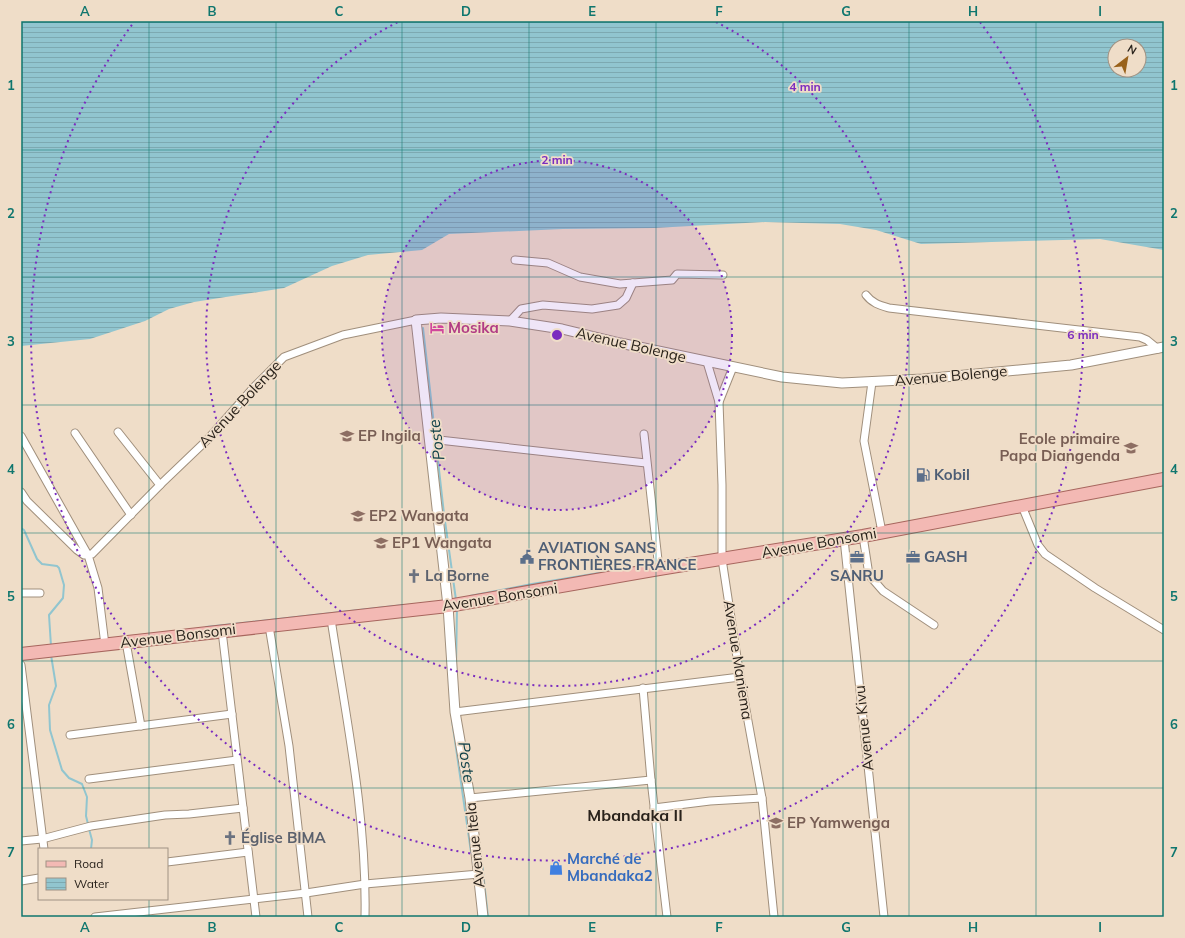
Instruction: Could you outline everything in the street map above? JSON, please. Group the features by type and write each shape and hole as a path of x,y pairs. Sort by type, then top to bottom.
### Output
{"main road":[{"name":"Avenue Bonsomi","path":"21,654 448,606 658,569 862,536 1164,479"}],"street":[{"path":"515,260 548,263 580,277 620,284 672,280 677,274 723,275"},
{"path":"510,321 521,310 543,305 592,308 618,306 626,298 633,283"},
{"path":"866,295 870,301 880,306 890,308 1140,337 1161,348"},
{"name":"Avenue Bolenge","path":"88,555 92,554 207,440 254,387 284,357 343,335 416,320 441,318 510,321 562,329 707,362 782,377 842,383 923,379 1071,365 1161,348"},
{"name":"Avenue Itela","path":"416,320 448,606 455,712 470,798 483,917"},
{"path":"707,362 719,402"},
{"path":"719,402 733,367"},
{"path":"872,382 864,441 882,532"},
{"name":"Avenue Maniema","path":"719,402 722,485 722,559 740,677 762,798 774,917"},
{"path":"118,432 160,485"},
{"path":"75,433 130,515"},
{"path":"644,434 658,569"},
{"path":"21,436 88,555 98,588 105,645"},
{"path":"430,439 646,463"},
{"path":"21,492 27,501 77,550 84,555 88,555"},
{"path":"1022,506 1038,545 1045,554 1095,588 1164,630"},
{"path":"862,536 869,575 883,591 934,625"},
{"name":"Avenue Kivu","path":"844,539 884,917"},
{"path":"21,593 40,593"},
{"path":"332,619 358,796 365,884 365,917"},
{"path":"269,626 289,746 308,917"},
{"path":"222,632 256,917"},
{"path":"126,642 141,726"},
{"path":"21,665 44,848"},
{"path":"455,712 740,677"},
{"path":"643,688 651,780 667,917"},
{"path":"70,735 232,714"},
{"path":"89,779 238,760"},
{"path":"470,798 651,780"},
{"path":"654,808 710,801 762,798"},
{"path":"21,841 42,839 90,826 157,816 243,808"},
{"path":"168,862 248,852"},
{"path":"99,917 306,893 365,884 479,874"},
{"path":"21,880 38,878"}],"water":[{"path":"21,21 1164,21 1164,250 1100,239 921,244 876,230 840,224 765,222 654,228 563,229 449,234 422,250 368,255 332,266 284,288 194,302 169,309 145,321 90,339 21,346"}],"waterway":[{"name":"Poste","path":"423,328 444,514 456,600"},
{"path":"21,528 24,530 37,559 42,564 57,566 59,568 64,585 63,598 49,615 51,646"},
{"path":"470,596 648,565"},
{"path":"206,627 404,605"},
{"name":"Poste","path":"456,666 457,608"},
{"path":"51,655 56,686 49,705 50,730 62,770 69,778 82,784 87,797 86,816 88,824"},
{"path":"452,720 471,852"},
{"path":"89,829 92,840 91,848"},
{"name":"Poste","path":"482,863 488,917"},
{"path":"478,910 478,917"}],"place":[{"name":"Mosika","path":"437,328"},
{"name":"EP Ingila","path":"347,436"},
{"name":"Ecole primaire Papa Diangenda","path":"1131,448"},
{"name":"Kobil","path":"923,475"},
{"name":"EP2 Wangata","path":"358,516"},
{"name":"EP1 Wangata","path":"381,543"},
{"name":"AVIATION SANS FRONTIÈRES FRANCE","path":"527,557"},
{"name":"SANRU","path":"857,557"},
{"name":"GASH","path":"913,557"},
{"name":"La Borne","path":"414,576"},
{"name":"EP Yamwenga","path":"776,823"},
{"name":"Église BIMA","path":"230,838"},
{"name":"Marché de Mbandaka2","path":"556,868"}],"district":[{"name":"Mbandaka II","path":"635,815"}]}
